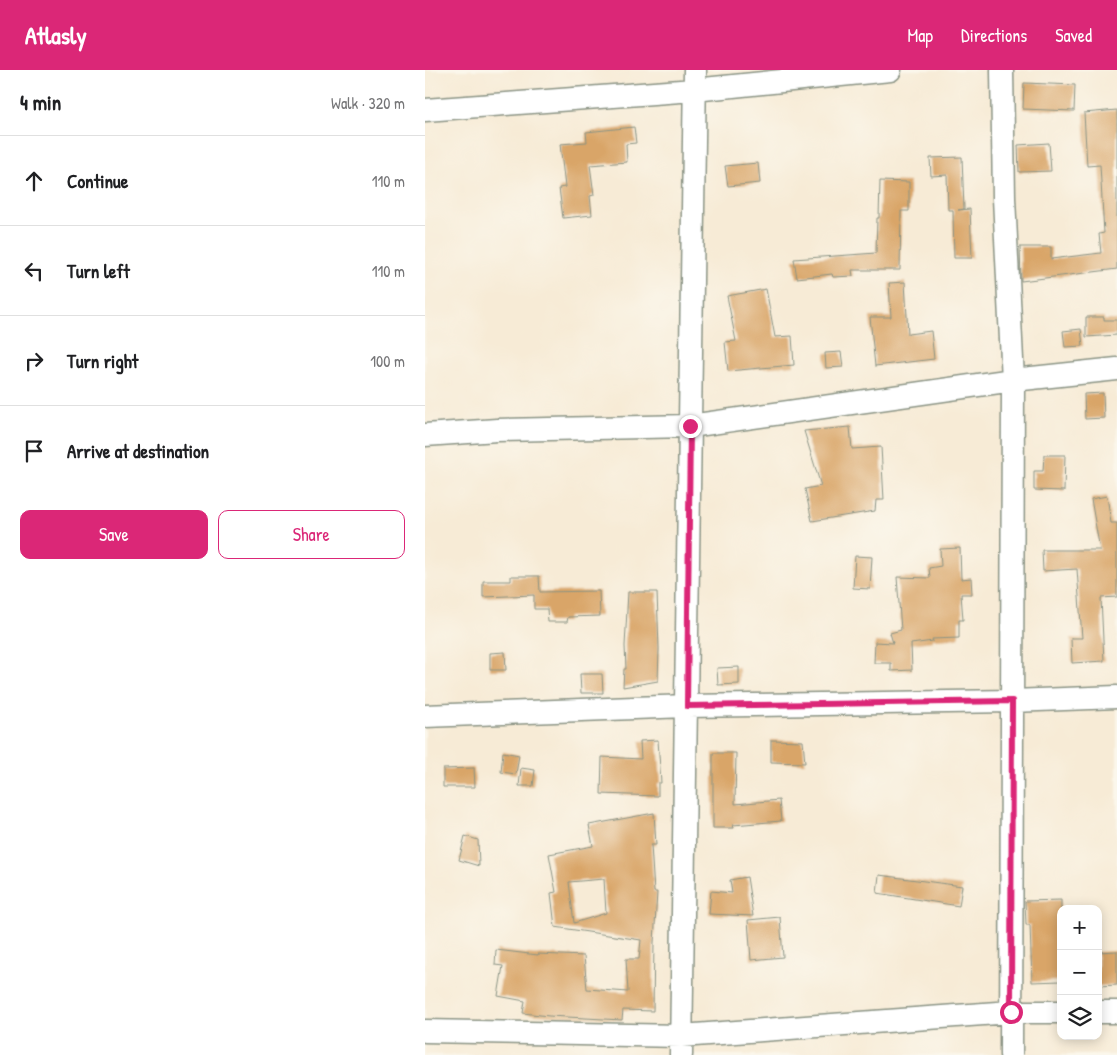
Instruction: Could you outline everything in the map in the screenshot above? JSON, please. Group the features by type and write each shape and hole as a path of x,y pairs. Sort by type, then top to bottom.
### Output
{"street":[{"path":"425,110 695,80 891,70"},
{"path":"1002,70 1004,198 1013,380 1011,1055"},
{"path":"681,1045 695,80"},
{"path":"425,435 497,430 690,426 1013,380 1117,369"},
{"path":"425,716 687,706 1012,701 1117,696"},
{"path":"425,1031 681,1045 1011,1012 1057,1012"},
{"path":"1102,1012 1117,1012"}],"building":[{"path":"1024,83 1075,85 1074,111 1023,109"},
{"path":"1117,110 1117,269 1021,281 1020,247 1051,247 1051,259 1101,253 1099,234 1104,233 1100,165 1087,166 1084,113"},
{"path":"634,127 636,143 626,144 627,162 590,165 594,195 590,196 592,215 563,218 559,188 565,187 560,144 587,142 586,132"},
{"path":"1049,143 1051,171 1019,172 1018,145"},
{"path":"962,157 964,209 958,210 970,209 972,258 954,258 953,210 948,210 947,175 931,176 930,158"},
{"path":"758,163 760,183 728,186 725,166"},
{"path":"880,181 909,182 909,211 901,211 900,270 852,270 853,276 833,277 832,274 797,278 794,259 876,253"},
{"path":"905,282 908,334 931,331 934,359 875,366 870,317 891,317 889,283"},
{"path":"766,289 775,337 792,336 794,365 728,371 725,342 736,341 727,296"},
{"path":"1086,317 1104,317 1104,320 1117,320 1117,335 1086,337"},
{"path":"1081,329 1083,346 1065,347 1063,331"},
{"path":"841,352 843,367 826,368 825,353"},
{"path":"1103,393 1104,418 1085,419 1084,394"},
{"path":"850,427 852,449 881,447 884,500 876,500 875,511 812,521 805,489 821,486 804,431"},
{"path":"1044,455 1065,455 1064,491 1034,490 1034,471 1043,471"},
{"path":"1107,496 1111,523 1117,523 1117,597 1101,598 1104,661 1072,663 1071,638 1082,638 1077,569 1043,571 1042,550 1100,550 1091,499"},
{"path":"960,548 961,579 971,578 972,594 961,594 963,620 959,620 959,638 932,639 933,641 911,644 912,670 891,671 891,663 874,663 875,642 893,643 890,633 901,630 897,577 930,578 929,568 941,566 940,549"},
{"path":"855,556 872,557 870,589 853,588"},
{"path":"511,576 539,576 540,592 599,591 600,616 568,617 567,622 548,622 547,609 534,609 534,595 483,597 483,581 511,581"},
{"path":"628,592 657,592 658,681 623,687 624,669 626,669 625,646"},
{"path":"505,652 506,670 490,670 490,653"},
{"path":"739,667 739,684 718,685 717,668"},
{"path":"580,674 602,674 603,693 581,693"},
{"path":"658,740 661,783 658,783 658,796 601,794 602,757 641,759 640,741"},
{"path":"771,740 803,741 805,763 771,762"},
{"path":"503,752 519,755 516,774 501,772"},
{"path":"713,753 736,753 735,804 779,800 781,821 733,825 734,828 713,828"},
{"path":"474,768 475,787 443,787 443,769"},
{"path":"521,768 535,770 533,786 519,786"},
{"path":"654,813 656,845 651,845 654,892 657,892 653,1011 623,1010 622,1020 523,1013 525,1001 498,996 503,966 495,965 496,950 538,955 584,956 587,989 628,992 626,959 639,959 641,940 555,927 551,893 556,892 549,854 593,846 589,825","holes":["604,879 606,913 574,923 569,882"]},
{"path":"465,836 478,840 479,866 459,860"},
{"path":"879,875 962,886 959,906 877,893"},
{"path":"747,877 753,916 709,914 711,891 732,893 730,880"},
{"path":"1061,900 1061,905 1057,905 1057,981 1032,982 1030,925 1026,925 1025,901"},
{"path":"780,917 783,957 751,960 748,920"},
{"path":"1117,951 1117,985 1102,986 1102,952"}],"route":[{"path":"690,426 687,706 1012,701 1011,1012"}]}
